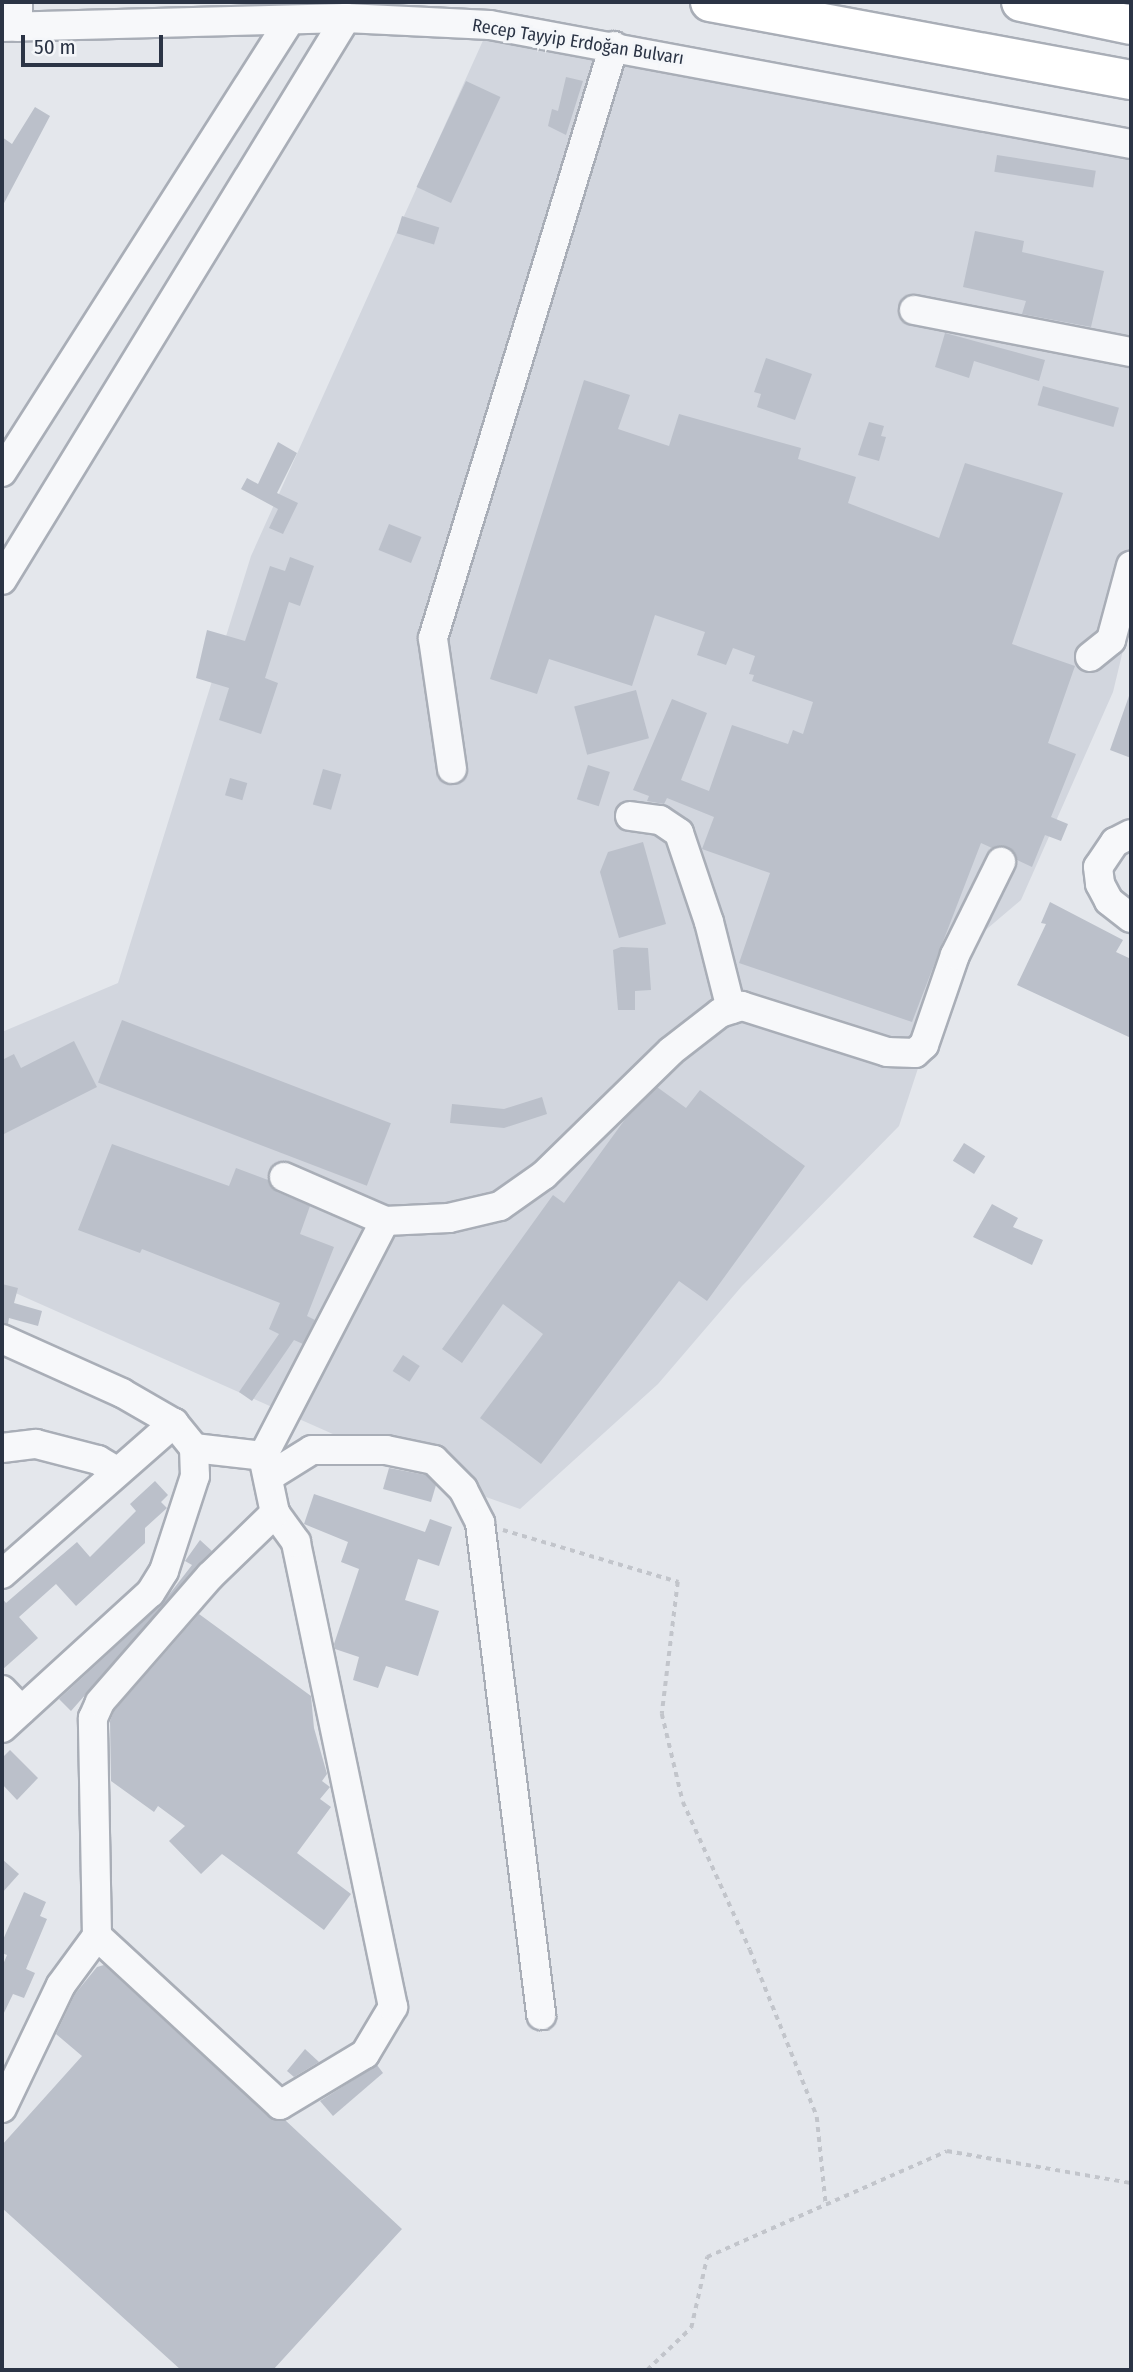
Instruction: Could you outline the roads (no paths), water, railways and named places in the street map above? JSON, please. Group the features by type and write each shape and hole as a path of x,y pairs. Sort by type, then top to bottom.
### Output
{"highway":[{"path":"710,2 1131,80"},
{"path":"1021,2 1131,25"}],"street":[{"name":"Recep Tayyip Erdoğan Bulvarı","path":"13,19 346,18 490,25 1131,144"},
{"path":"2,580 346,18"},
{"path":"2,472 290,20"},
{"path":"452,769 433,639 614,46"},
{"path":"914,310 1131,352"},
{"path":"1090,657 1111,640 1131,566"},
{"path":"631,816 660,820 679,834 709,922 731,1009"},
{"path":"1131,834 1115,842 1098,867 1100,884 1109,901 1131,918"},
{"path":"284,1178 385,1221 449,1218 500,1206 544,1175 671,1051 731,1009 742,1006 887,1052 915,1053 924,1045 955,956 1002,862"},
{"path":"97,1937 280,2105 365,2054 393,2007 296,1542 275,1513 266,1466 385,1221"},
{"path":"2,1339 122,1393 174,1423 194,1448 195,1476 164,1571 150,1593 8,1709"},
{"path":"2,1574 174,1423"},
{"path":"2,1448 36,1444 98,1460 118,1472"},
{"path":"194,1448 266,1466 312,1450 386,1450 434,1460 463,1489 480,1523 541,2015"},
{"path":"2,2108 61,1985 97,1937 91,1739 97,1710 210,1576 275,1513"}]}
